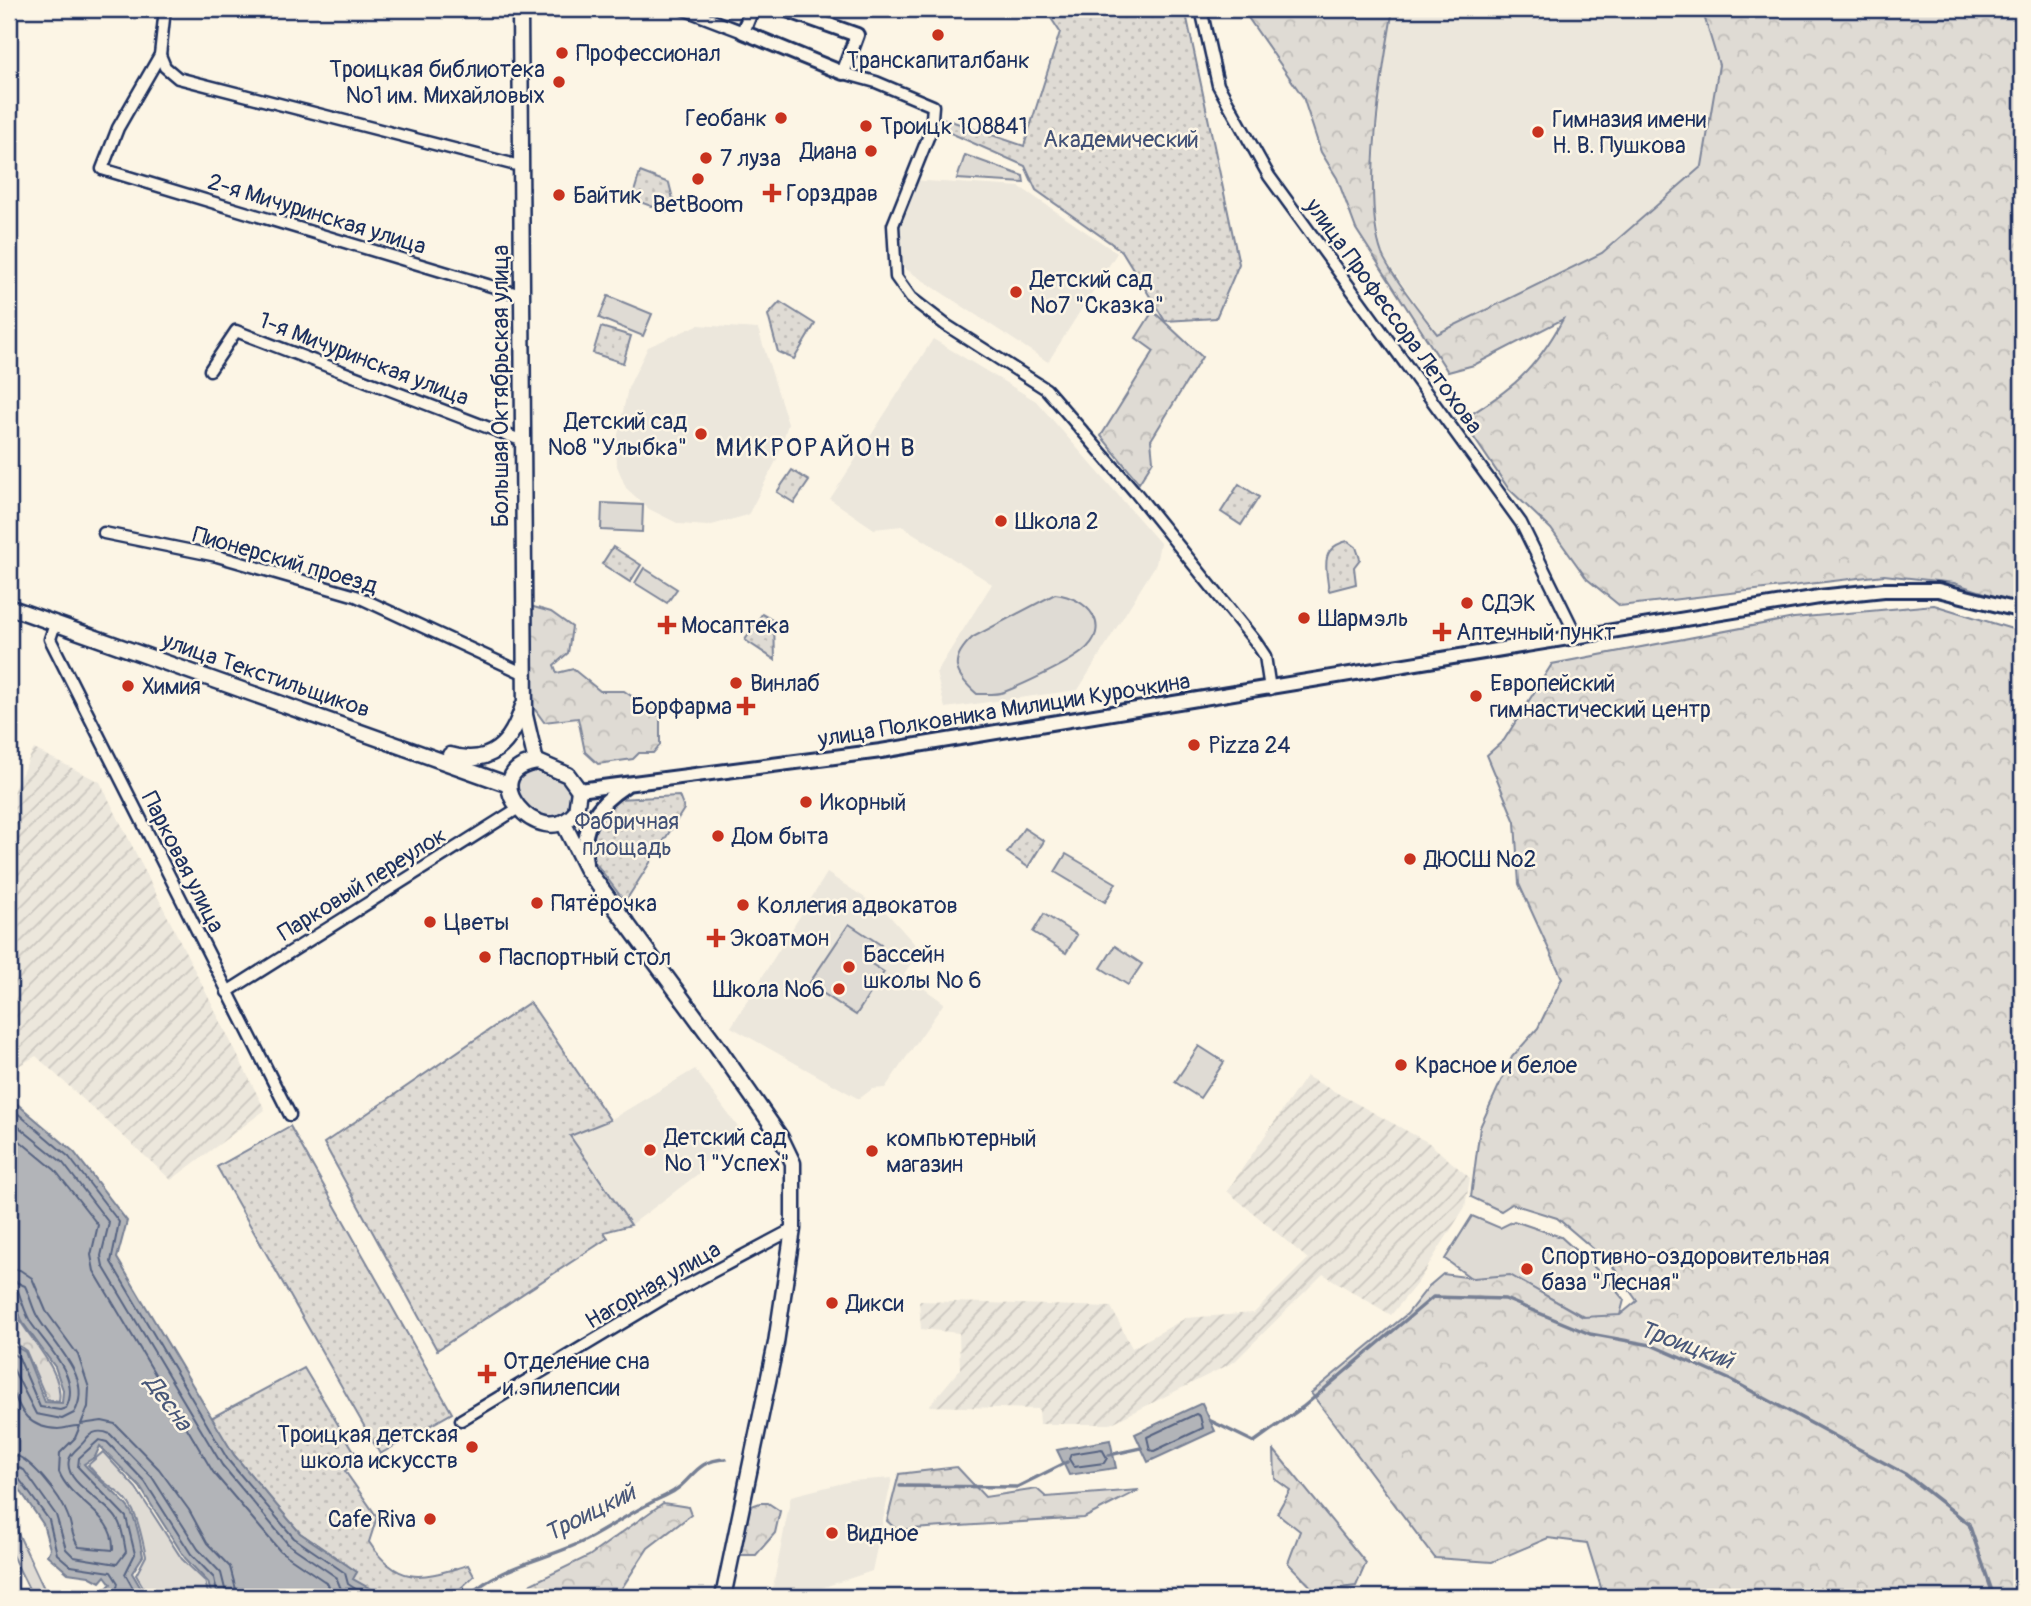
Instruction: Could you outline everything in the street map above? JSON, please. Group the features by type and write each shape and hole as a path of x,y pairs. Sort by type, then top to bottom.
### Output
{"main road":[{"name":"Большая Октябрьская улица","path":"520,9 525,715 536,762"},
{"name":"улица Текстильщиков","path":"9,607 509,785"},
{"path":"412,751 425,748 465,760 490,754 512,737 525,698"},
{"path":"536,762 568,775 579,790 576,812 564,822 545,824 517,809 511,799 509,785 519,768 536,762"},
{"path":"564,822 586,868 717,1046 787,1149 793,1163 793,1229 776,1343 723,1597"}],"street":[{"path":"165,9 160,55 165,67 178,78 520,166"},
{"path":"683,9 933,106 931,130 893,225 895,277 911,299 1051,395 1136,493 1255,640 1265,656 1270,690"},
{"path":"743,32 752,9"},
{"path":"784,9 857,35 843,73"},
{"name":"улица Профессора Летохова","path":"1201,9 1218,85 1269,176 1521,523 1577,637"},
{"name":"2-я Мичуринская улица","path":"160,55 118,128 102,169 521,295"},
{"name":"1-я Мичуринская улица","path":"210,370 236,331 523,441"},
{"name":"Пионерский проезд","path":"104,533 217,556 356,596 525,674"},
{"name":"улица Полковника Милиции Курочкина","path":"579,790 881,751 1270,690 1435,659 1819,597 1884,590 1938,590 2022,611"},
{"name":"Парковая улица","path":"55,624 50,639 290,1115"},
{"path":"586,868 583,845 590,820 598,807 626,786"},
{"name":"Парковый переулок","path":"227,992 517,809"},
{"name":"Нагорная улица","path":"461,1420 670,1295 793,1229"}],"shaded area":[{"path":"1393,9 1702,9 1719,65 1702,166 1602,253 1437,334 1382,255 1372,191 1384,61"},
{"name":"Детский сад №7 \"Сказка\"","path":"910,180 1020,187 1117,253 1048,362 901,266 896,220"},
{"name":"Детский сад №8 \"Улыбка\"","path":"698,325 758,329 788,424 777,459 748,515 708,526 679,524 649,509 626,488 617,466 616,444 628,388 648,347"},
{"name":"Школа 2","path":"933,339 1036,401 1160,543 1156,564 1078,690 945,708 936,673 992,584 902,526 874,529 830,499"},
{"path":"34,749 100,782 265,1110 171,1180 36,1056 20,1065 9,1060 9,799"},
{"name":"Школа №6","path":"827,873 885,911 920,950 904,974 944,1003 885,1088 872,1089 859,1099 731,1027"},
{"name":"Детский сад № 1 \"Успех\"","path":"695,1069 743,1134 701,1165 698,1174 631,1225 570,1136 610,1120"},
{"path":"1306,1076 1429,1143 1470,1178 1465,1207 1418,1282 1391,1315 1323,1274 1234,1362 1110,1424 1040,1424 1039,1409 929,1406 960,1369 959,1333 921,1329 919,1301 1111,1307 1132,1348 1186,1318 1254,1313 1308,1259 1227,1191"},
{"name":"Видное","path":"892,1478 872,1571 794,1597 771,1597 791,1496 851,1481"}],"green space":[{"name":"Академический","path":"1045,9 1185,9 1239,264 1216,318 1165,321 1122,251 1036,190 1025,166 937,127 942,118 1024,146 1060,32"},
{"path":"1242,9 1393,9 1375,133 1373,200 1376,229 1386,262 1437,334 1602,253 1702,166 1719,65 1702,9 2022,9 2022,605 1954,583 1884,575 1620,606 1587,579 1551,529 1508,488 1462,420 1508,389 1532,366 1563,319 1474,365 1448,372 1356,229 1337,178 1321,152 1303,97"},
{"path":"965,155 1023,176 1024,183 957,179"},
{"path":"640,172 669,183 673,199 667,212 632,199"},
{"path":"608,296 652,314 643,336 599,318"},
{"path":"780,302 815,324 794,359 778,352 768,315"},
{"path":"1153,311 1202,357 1151,440 1153,461 1139,483 1101,436 1154,351 1136,338"},
{"path":"601,327 631,336 623,363 593,353"},
{"path":"792,470 809,481 794,503 777,492"},
{"path":"1239,484 1259,497 1241,525 1221,512"},
{"path":"602,503 643,505 642,532 601,530"},
{"path":"1348,541 1356,547 1360,559 1354,567 1356,584 1329,591 1326,567 1328,553 1332,548"},
{"path":"613,547 641,565 630,582 602,564"},
{"path":"644,568 677,589 667,603 635,583"},
{"path":"1055,594 1078,601 1093,615 1096,633 1091,642 1075,657 1022,684 1001,693 977,694 963,680 957,667 957,660 965,645 973,637"},
{"path":"1934,605 2022,632 2022,1597 1604,1597 1587,1543 1548,1538 1492,1562 1435,1558 1311,1393 1407,1314 1429,1286 1443,1274 1473,1278 1510,1275 1583,1317 1620,1315 1637,1301 1611,1264 1557,1218 1512,1204 1501,1211 1471,1197 1480,1127 1512,1057 1538,1028 1562,978 1519,884 1515,822 1487,755 1504,740 1552,664 1794,618"},
{"path":"530,606 551,612 572,627 568,653 554,665 557,673 573,669 600,691 624,691 660,716 660,745 653,753 639,753 633,759 598,764 585,752 578,718 544,722 531,704"},
{"path":"762,614 774,621 775,660 745,640"},
{"path":"542,768 561,778 570,791 570,807 559,816 540,814 521,804 518,790 520,778 527,770"},
{"name":"Фабричная площадь","path":"679,796 684,809 625,902 588,853 596,818 616,799"},
{"path":"1024,828 1044,841 1028,867 1007,853"},
{"path":"1066,854 1116,883 1105,902 1055,872"},
{"path":"1044,914 1077,935 1066,953 1033,932"},
{"name":"Бассейн школы № 6","path":"849,924 881,945 870,963 884,972 856,1015 809,984"},
{"path":"1115,946 1142,964 1128,985 1101,968"},
{"path":"530,1002 610,1120 570,1136 631,1225 604,1232 608,1238 437,1350 324,1143"},
{"path":"1199,1046 1224,1062 1200,1098 1175,1082"},
{"path":"290,1126 452,1413 380,1454 217,1167"},
{"name":"Спортивно-оздоровительная база \"Лесная\"","path":"1472,1216 1500,1228 1514,1221 1561,1237 1606,1278 1624,1300 1619,1319 1590,1320 1514,1278 1475,1281 1445,1259"},
{"path":"9,1301 56,1376 59,1402 47,1400 26,1351 9,1338"},
{"path":"304,1368 360,1461 345,1471 377,1517 369,1542 391,1567 413,1576 425,1576 468,1565 474,1576 451,1597 388,1596 352,1579 357,1572 300,1533 234,1455 211,1418"},
{"path":"1274,1450 1366,1563 1356,1586 1315,1591 1288,1563 1300,1531 1277,1513 1290,1490 1275,1479"},
{"path":"103,1452 136,1488 182,1559 205,1581 209,1597 149,1597 136,1575 146,1556 135,1515 127,1501 88,1465"},
{"path":"957,1467 985,1497 1037,1489 1046,1497 1139,1490 1084,1518 897,1530 887,1521 899,1474"},
{"path":"663,1503 688,1507 691,1515 648,1548 616,1597 523,1597 531,1584 589,1556"},
{"path":"768,1503 780,1511 775,1533 756,1555 737,1555 746,1508"},
{"path":"9,1514 48,1597 33,1597 9,1549"}],"water":[{"name":"Десна","path":"9,1097 74,1152 127,1221 117,1258 234,1455 300,1533 357,1572 353,1579 385,1597 212,1597 208,1582 185,1558 140,1487 100,1446 95,1457 84,1464 122,1500 133,1517 143,1556 132,1573 146,1597 109,1597 105,1590 111,1584 105,1576 100,1582 89,1576 68,1573 47,1555 50,1549 43,1524 9,1474 9,1343 25,1352 45,1402 62,1403 63,1390 55,1367 23,1323 9,1287"},
{"path":"1202,1403 1215,1431 1148,1462 1135,1434"},
{"path":"1110,1440 1116,1468 1069,1475 1057,1450"}],"waterway":[{"name":"Троицкий","path":"1211,1421 1254,1442 1303,1407 1433,1297 1505,1299 1590,1334 1651,1345 1731,1380 1905,1474 1969,1524 1994,1597"},
{"name":"Троицкий","path":"1109,1455 1141,1448"},
{"name":"Троицкий","path":"467,1597 494,1577 586,1540 675,1491 706,1463 726,1459"},
{"name":"Троицкий","path":"900,1486 1017,1487 1067,1462"}],"place":[{"name":"Транскапиталбанк","path":"938,35"},
{"name":"Профессионал","path":"562,53"},
{"name":"Троицкая библиотека №1 им. Михайловых","path":"559,82"},
{"name":"Геобанк","path":"781,118"},
{"name":"Троицк 108841","path":"866,126"},
{"name":"Гимназия имени Н. В. Пушкова","path":"1538,132"},
{"name":"Диана","path":"871,151"},
{"name":"7 луза","path":"706,158"},
{"name":"BetBoom","path":"698,179"},
{"name":"Горздрав","path":"772,193"},
{"name":"Байтик","path":"559,195"},
{"name":"Детский сад №7 \"Сказка\"","path":"1016,292"},
{"name":"Детский сад №8 \"Улыбка\"","path":"701,434"},
{"name":"Школа 2","path":"1001,521"},
{"name":"СДЭК","path":"1467,603"},
{"name":"Шармэль","path":"1304,618"},
{"name":"Мосаптека","path":"667,625"},
{"name":"Аптечный пункт","path":"1442,632"},
{"name":"Винлаб","path":"736,683"},
{"name":"Химия","path":"128,686"},
{"name":"Европейский гимнастический центр","path":"1476,696"},
{"name":"Борфарма","path":"746,706"},
{"name":"Pizza 24","path":"1194,745"},
{"name":"Икорный","path":"806,802"},
{"name":"Дом быта","path":"718,836"},
{"name":"ДЮСШ №2","path":"1410,859"},
{"name":"Пятёрочка","path":"537,903"},
{"name":"Коллегия адвокатов","path":"743,905"},
{"name":"Цветы","path":"430,922"},
{"name":"Экоатмон","path":"716,938"},
{"name":"Паспортный стол","path":"485,957"},
{"name":"Бассейн школы № 6","path":"849,967"},
{"name":"Школа №6","path":"839,989"},
{"name":"Красное и белое","path":"1401,1065"},
{"name":"Детский сад № 1 \"Успех\"","path":"650,1150"},
{"name":"компьютерный магазин","path":"872,1151"},
{"name":"Спортивно-оздоровительная база \"Лесная\"","path":"1527,1269"},
{"name":"Дикси","path":"832,1303"},
{"name":"Отделение сна и эпилепсии","path":"487,1374"},
{"name":"Троицкая детская школа искусств","path":"472,1447"},
{"name":"Cafe Riva","path":"430,1519"},
{"name":"Видное","path":"832,1533"}],"district":[{"name":"МИКРОРАЙОН В","path":"816,448"}]}
